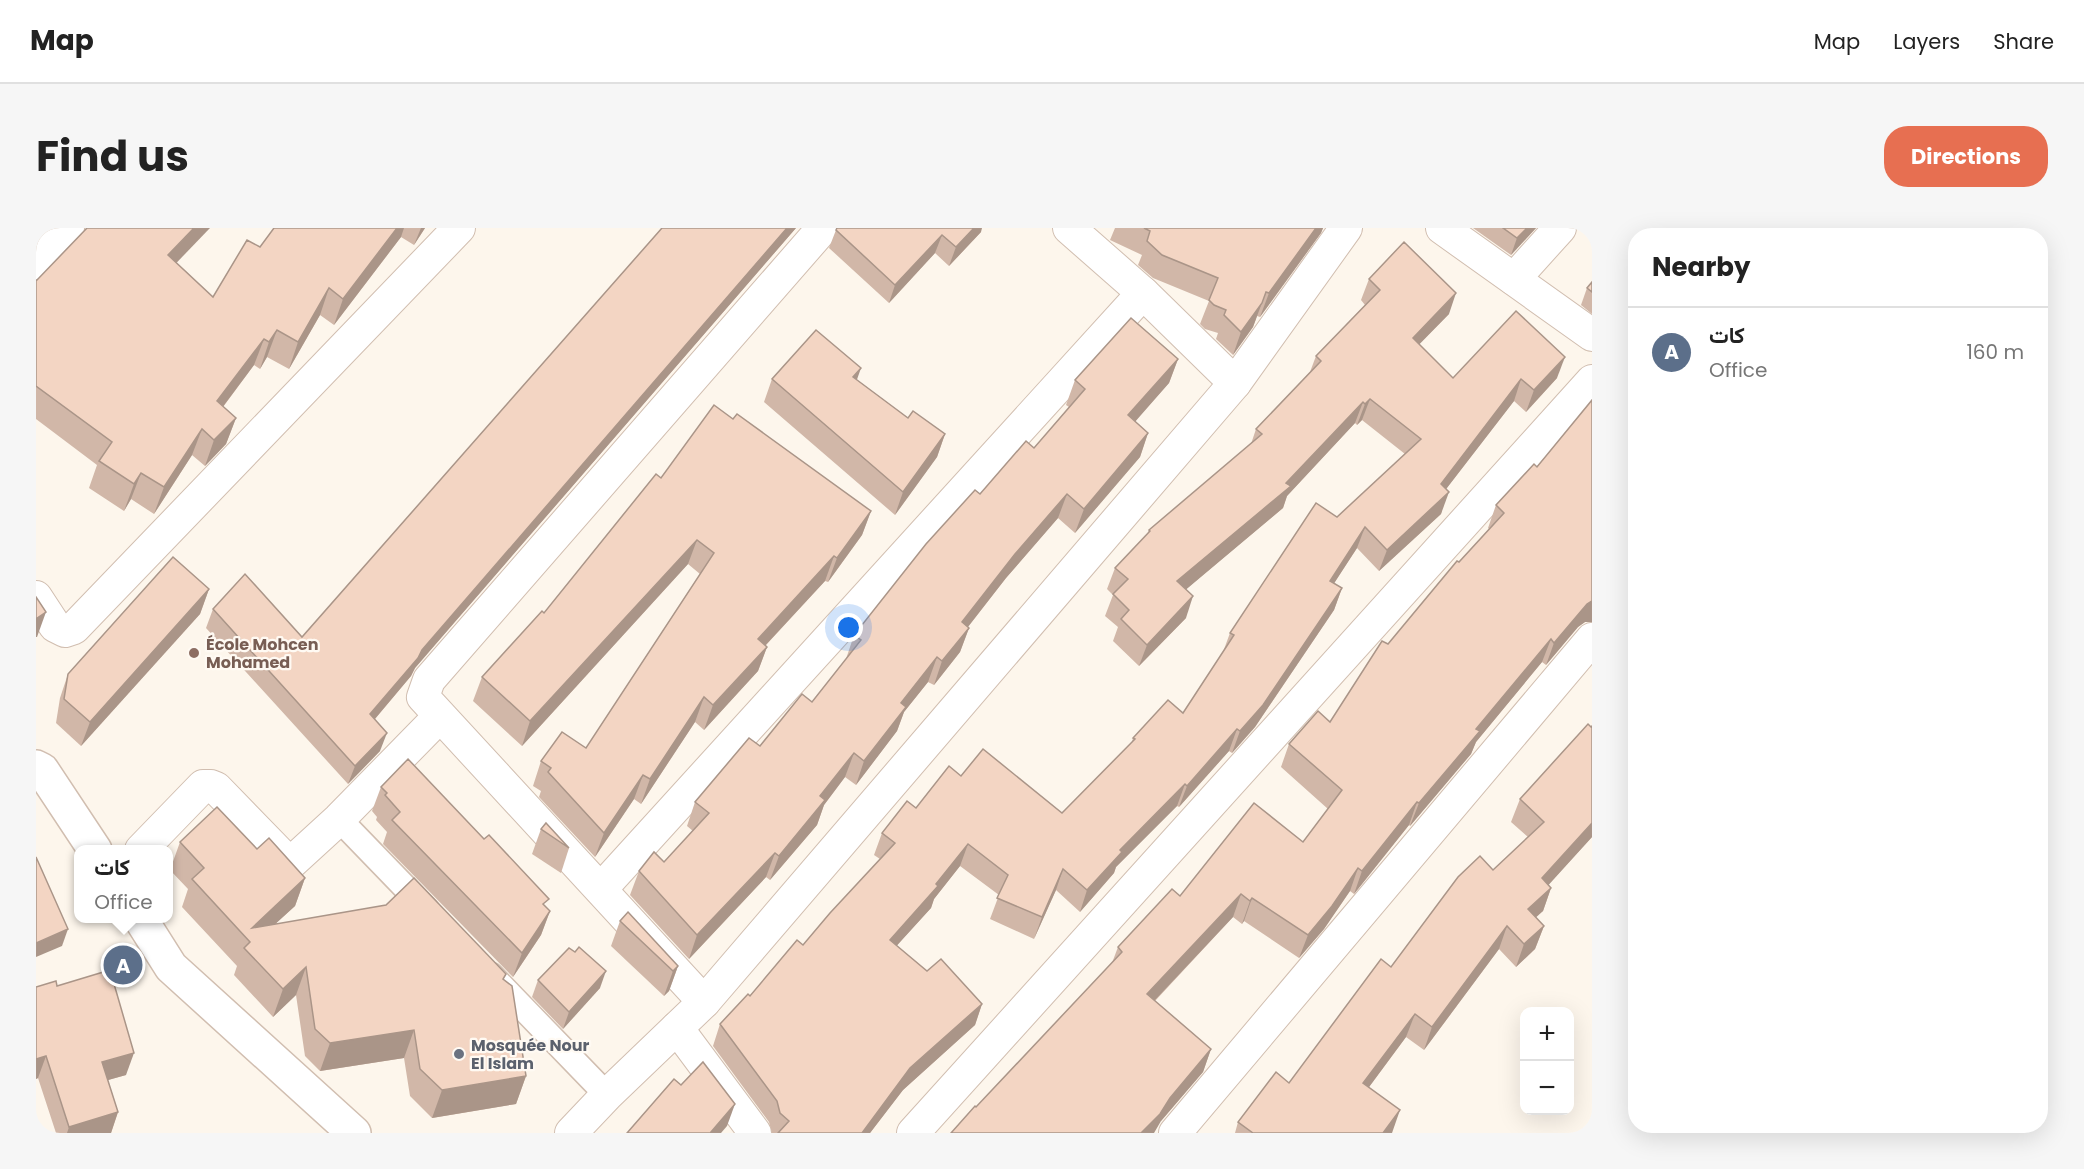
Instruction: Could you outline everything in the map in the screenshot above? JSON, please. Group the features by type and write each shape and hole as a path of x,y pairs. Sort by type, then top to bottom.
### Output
{"street":[{"path":"36,263 68,228"},
{"path":"36,597 55,626 65,631 74,628 459,228"},
{"path":"704,1002 423,697 429,680 823,228"},
{"path":"571,1133 607,1095 704,1002 1234,383 1346,228"},
{"path":"1442,228 1592,335"},
{"path":"1514,279 1560,228"},
{"path":"1085,233 1143,294 1234,383"},
{"path":"601,889 1143,294"},
{"path":"913,1133 1592,381"},
{"path":"1175,1133 1592,639"},
{"path":"145,845 202,786 207,785 216,788 288,862 296,860 440,717"},
{"path":"36,767 42,770 92,845"},
{"path":"339,819 444,928"},
{"path":"143,923 171,967 354,1133"},
{"path":"477,961 607,1095"},
{"path":"677,1028 755,1133"}],"building":[{"path":"87,228 194,228 168,255 213,297 247,240 260,247 274,228 397,228 343,299 329,288 298,342 277,330 269,342 264,339 217,401 236,418 214,440 202,429 164,487 141,473 134,484 99,461 112,442 36,386 36,281"},
{"path":"662,228 787,228 422,650 418,658 370,714 387,733 355,766 213,609 245,574 302,637"},
{"path":"837,228 974,228 956,247 942,235 895,285 836,230"},
{"path":"1144,228 1316,228 1269,293 1266,292 1262,303 1241,332 1224,315 1226,310 1209,300 1218,278 1162,255 1147,241 1150,231"},
{"path":"1503,228 1527,228 1517,238"},
{"path":"1404,242 1456,293 1413,338 1453,378 1516,311 1565,357 1534,390 1521,379 1441,484 1449,492 1387,550 1365,527 1330,581 1342,588 1263,705 1240,731 1237,729 1187,786 1185,784 1120,850 1122,852 1087,890 1063,869 1042,917 997,898 1008,875 968,844 936,884 938,886 890,940 927,971 941,959 982,1004 910,1068 862,1133 778,1133 789,1121 780,1113 777,1101 720,1024 748,994 750,996 797,940 803,945 895,843 882,833 907,801 916,808 949,766 961,776 983,749 1062,813 1135,739 1133,738 1168,700 1183,713 1234,635 1230,633 1316,503 1337,517 1421,439 1370,399 1365,404 1363,402 1286,483 1291,486 1177,581 1193,596 1147,645 1121,619 1129,610 1113,594 1128,579 1115,568 1149,530 1262,434 1256,429 1321,361 1316,356 1380,290 1369,279"},
{"path":"1592,282 1592,292 1587,288"},
{"path":"1131,318 1178,359 1128,415 1148,433 1084,509 1067,494 1015,554 962,622 969,628 942,661 937,657 901,703 906,707 864,761 854,753 820,796 825,800 779,856 775,853 697,935 639,871 654,852 664,862 709,813 695,802 749,738 760,746 802,694 812,702 861,640 854,635 926,544 975,490 980,494 1026,441 1034,448 1085,389 1075,380"},
{"path":"816,330 861,368 853,377 908,418 913,411 945,434 903,492 772,379"},
{"path":"1592,400 1592,601 1554,643 1551,639 1476,729 1480,731 1419,803 1417,802 1362,871 1358,868 1332,906 1308,935 1252,898 1250,901 1241,894 1147,994 1211,1049 1170,1098 1160,1114 1141,1133 951,1133 1122,952 1118,947 1172,889 1180,896 1254,803 1303,842 1342,790 1289,744 1318,711 1330,722 1382,641 1388,644 1457,561 1459,562 1504,513 1496,505 1534,464 1537,467"},
{"path":"714,405 733,419 737,414 871,511 837,558 834,556 758,639 767,647 713,705 704,697 650,779 643,775 604,833 548,772 551,768 541,761 562,732 586,748 714,553 697,540 530,721 482,677 542,611 544,613 656,474 661,478"},
{"path":"173,557 209,589 90,722 64,699 68,674"},
{"path":"36,597 46,612 36,619"},
{"path":"1588,724 1592,726 1592,823 1542,878 1551,888 1528,909 1544,926 1524,944 1507,926 1432,1027 1415,1014 1363,1083 1400,1110 1383,1133 1253,1133 1238,1122 1276,1072 1289,1083 1381,959 1391,967 1458,877 1480,856 1493,870 1544,822 1520,799"},
{"path":"408,759 484,839 489,835 549,899 543,904 550,911 522,953 392,820 400,812 381,787"},
{"path":"217,807 257,849 269,838 305,878 252,928 386,905 414,878 506,974 503,979 512,986 526,1076 442,1090 420,1069 414,1030 330,1043 315,1029 306,967 283,989 244,948 250,942 192,879 204,868 180,842"},
{"path":"546,823 569,848 541,829"},
{"path":"36,857 68,929 36,943"},
{"path":"628,912 678,966 673,971 620,921"},
{"path":"579,947 606,971 569,1012 538,980 569,948 575,952"},
{"path":"110,970 134,1053 102,1062 118,1112 69,1127 46,1056 36,1059 36,987 56,981 57,986"},
{"path":"703,1062 735,1104 712,1133 627,1133 674,1079 681,1085"}],"place":[{"name":"École Mohcen Mohamed","path":"194,653"},
{"name":"كات","path":"123,965"},
{"name":"Mosquée Nour El Islam","path":"459,1054"}]}
